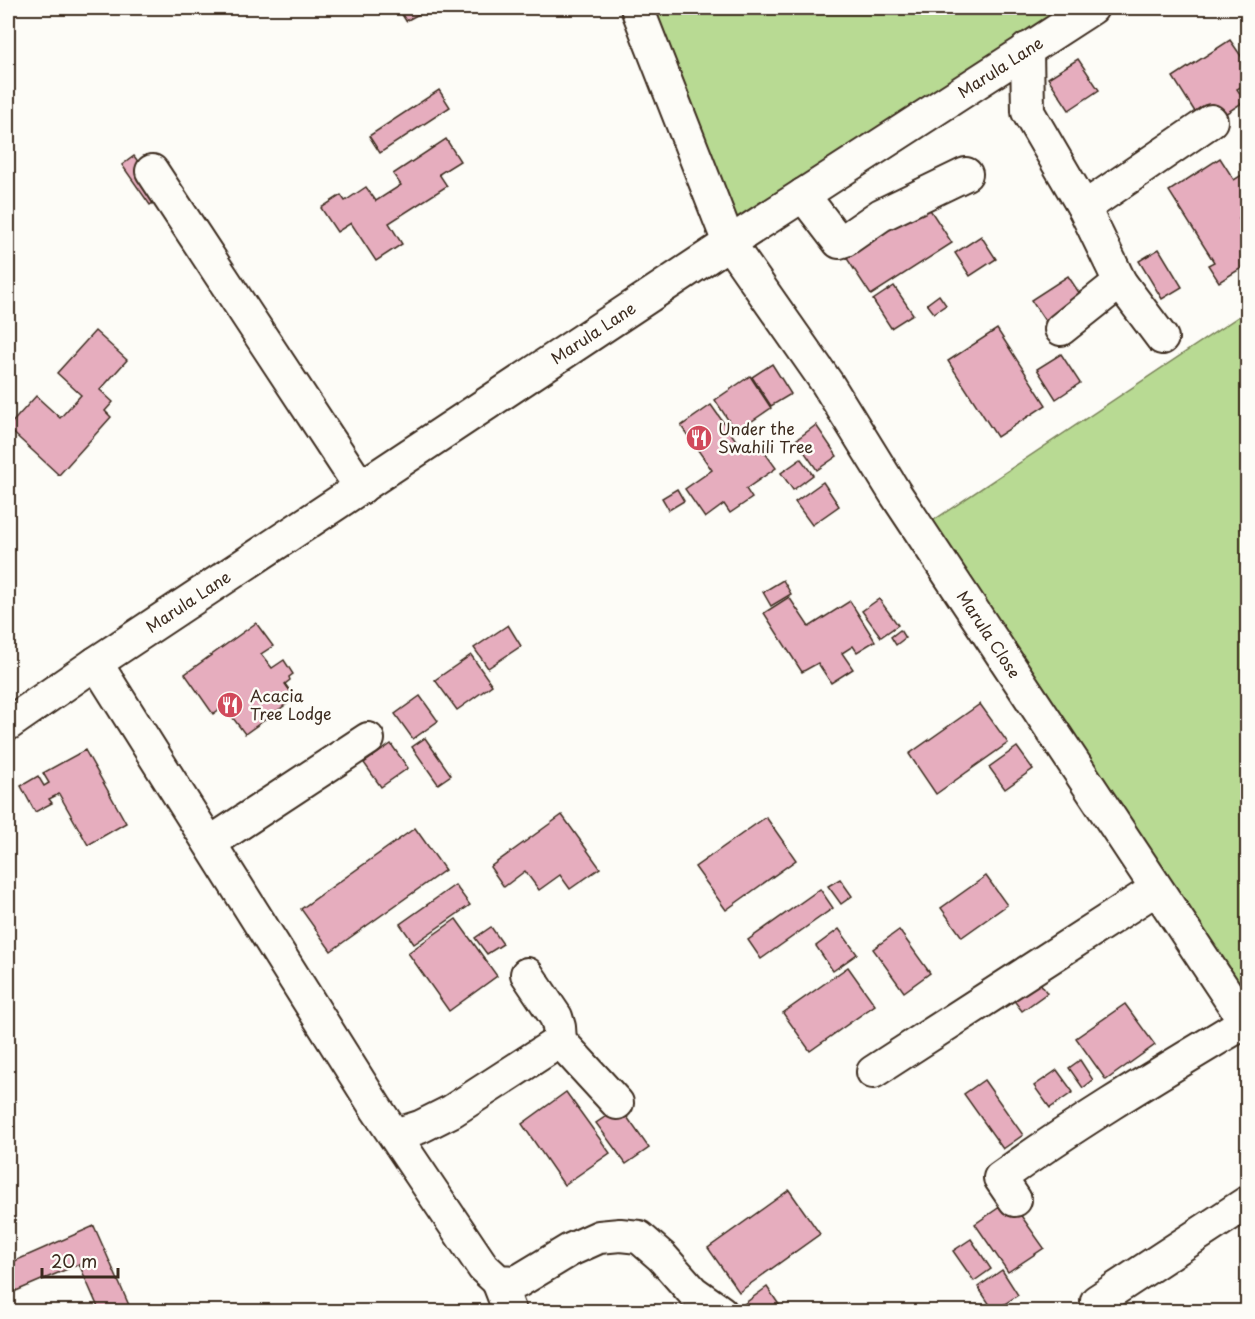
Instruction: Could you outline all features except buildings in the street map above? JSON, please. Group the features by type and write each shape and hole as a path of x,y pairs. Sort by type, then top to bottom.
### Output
{"street":[{"name":"Marula Close","path":"637,8 729,243 827,383 895,493 1246,1024"},
{"name":"Marula Lane","path":"8,724 96,663 729,243 1092,8"},
{"path":"1027,49 1028,112 1084,208 1120,282 1162,338"},
{"path":"1084,208 1211,121"},
{"path":"152,171 361,488"},
{"path":"803,195 839,242 881,215 966,174"},
{"path":"1061,329 1120,282"},
{"path":"96,663 376,1108 483,1267 498,1281 510,1311"},
{"path":"210,843 368,739"},
{"path":"873,1072 1156,889"},
{"path":"527,974 556,1017 560,1041 597,1092"},
{"path":"1015,1200 1000,1178 1041,1148 1157,1075 1246,1024"},
{"path":"395,1135 452,1111 560,1041"},
{"path":"1097,1301 1248,1202"},
{"path":"498,1281 517,1282 570,1250 599,1237 620,1235 639,1237 662,1257 693,1292 721,1311"}],"green space":[{"path":"632,8 1063,8 723,229"},
{"path":"1247,311 1247,1007 928,524"}],"place":[{"name":"Under the Swahili Tree","path":"699,438"},
{"name":"Acacia Tree Lodge","path":"230,705"}]}
